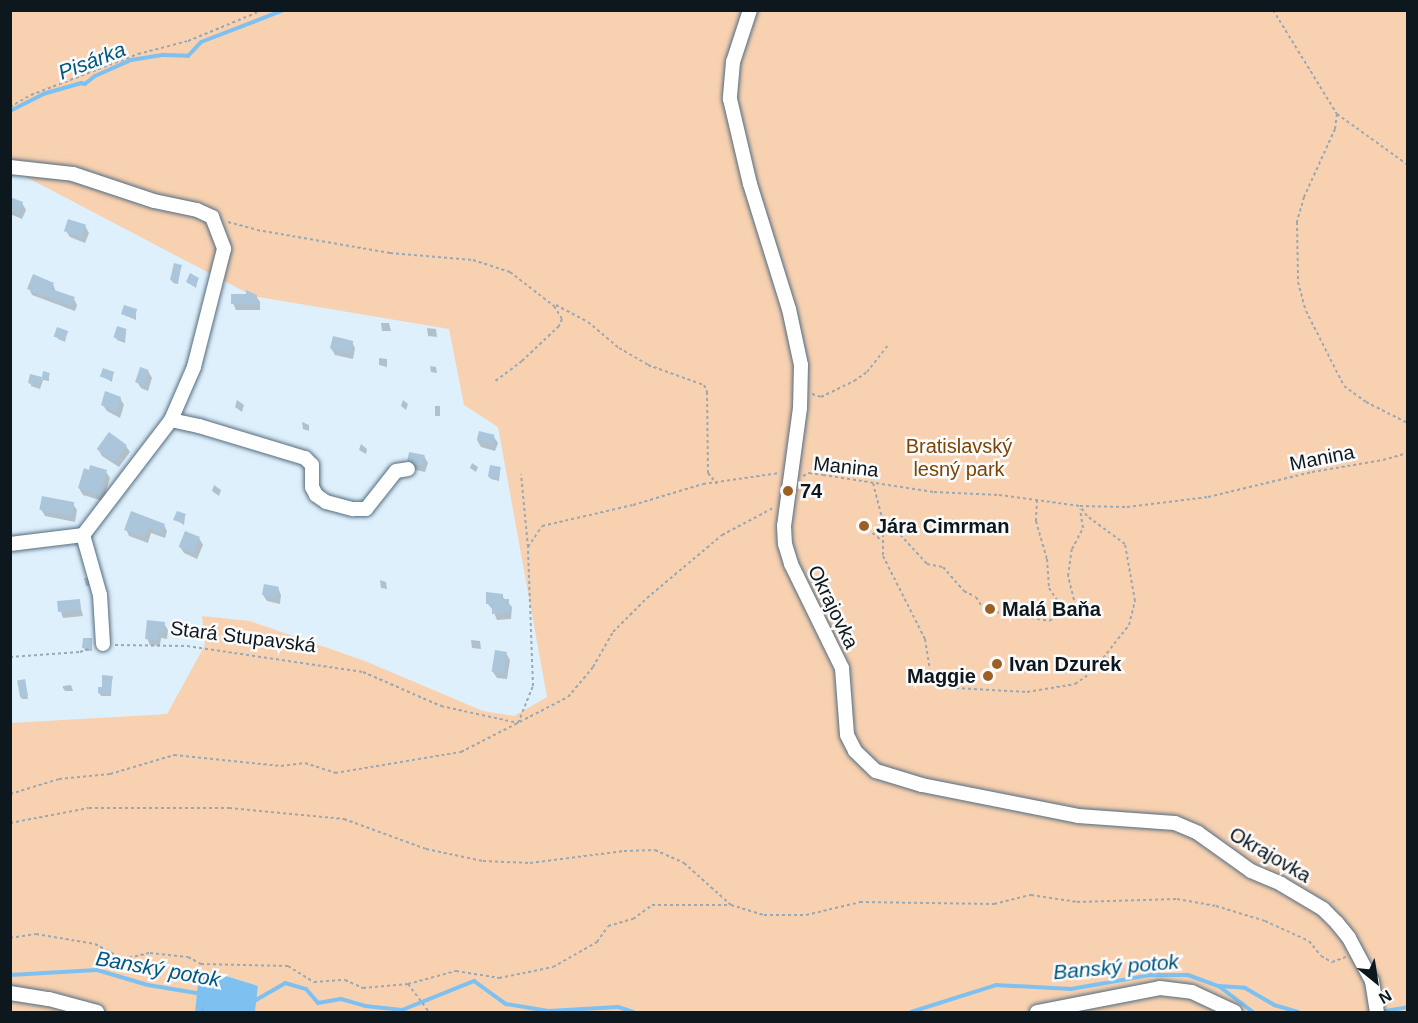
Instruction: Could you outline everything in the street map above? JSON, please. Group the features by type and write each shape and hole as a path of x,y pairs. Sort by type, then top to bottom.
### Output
{"street":[{"name":"Okrajovka","path":"750,10 733,62 730,99 750,184 795,329 801,384 784,526 791,564 842,668 848,735 855,751 866,764 876,771 922,785 1078,816 1175,823 1198,833 1251,871 1281,884 1323,909 1353,944 1376,993 1377,1012"},
{"path":"10,167 79,175 153,201 197,210 212,217 224,249 194,367 171,420 83,535 10,544"},
{"path":"171,420 199,426 305,458 312,465 312,487 316,495 326,502 352,509 366,509 396,471 408,469"},
{"path":"83,535 100,595 103,644"},
{"path":"1037,1012 1160,988 1192,992 1235,1012"},
{"path":"10,993 49,999 97,1012"}],"path":[{"path":"10,107 31,95 138,54 180,44 263,10"},
{"path":"1273,10 1337,114 1407,165"},
{"path":"1337,114 1335,129 1304,197 1297,222 1298,282 1306,311 1344,386 1366,402 1407,423"},
{"path":"212,217 257,230 340,245 390,253 473,260 510,272 569,314 588,322 619,348 648,365 704,384 708,473 717,484"},
{"path":"494,383 510,372 559,326 562,319 560,312 542,296"},
{"path":"801,384 816,397 831,394 867,372 887,346"},
{"name":"Manina","path":"10,794 59,779 110,774 174,755 281,766 305,763 335,773 461,752 568,697 593,667 613,632 647,598 722,535 782,502 796,480 809,473 934,492 1038,500 1080,506 1127,507 1197,499 1407,453"},
{"path":"528,547 542,526 633,505 703,484 717,484 775,472 791,473"},
{"path":"518,723 533,686 528,547 521,474"},
{"path":"872,480 884,529 883,556 925,639 927,662 938,681 956,688 1016,691 1065,687 1075,684 1092,672 1129,625 1135,601 1125,544 1087,516 1080,506"},
{"path":"1038,500 1036,521 1047,559 1049,588 1062,606"},
{"path":"881,514 927,564 943,567 964,591 976,597 984,610 1050,621 1062,606 1070,605 1074,600 1068,576 1072,549 1083,528 1080,506"},
{"path":"868,529 882,540"},
{"name":"Stará Stupavská","path":"10,657 80,652 103,644 188,646 363,672 441,706 518,723"},
{"path":"10,823 88,808 229,808 344,819 426,849 483,861 530,863 624,851 655,850 684,864 731,905"},
{"path":"10,939 36,934 95,944 123,959 150,953 188,957 201,964 288,966 314,982 345,980 363,988 408,984 456,971 499,978 553,967 597,942 608,926 633,919 652,905 731,905 764,915 806,915 860,902 994,904 1031,895 1077,902 1177,899 1216,906 1265,921 1309,941 1321,956 1332,962 1345,958 1353,944"},
{"path":"408,984 420,999 421,1006 429,1012"},
{"path":"202,1012 204,1005"}],"green space":[{"name":"Bratislavský lesný park","path":"10,11 1407,11 1407,1012 255,1012 258,986 223,975 200,974 195,1012 11,1012 11,723 167,714 205,645 202,616 250,621 365,661 483,711 514,716 547,697 498,427 464,405 449,329 253,296 11,169"}],"water":[{"path":"199,974 223,975 258,986 255,1012 195,1012"}],"building":[{"path":"10,197 23,202 18,214 10,210"},
{"path":"68,219 86,225 82,237 64,231"},
{"path":"174,263 182,265 177,283 170,280"},
{"path":"190,273 199,278 195,287 186,282"},
{"path":"33,274 54,283 51,289 75,297 71,306 27,289"},
{"path":"246,290 257,295 257,305 231,304 231,294 246,294"},
{"path":"124,305 137,309 135,319 121,314"},
{"path":"117,326 127,329 123,340 113,337"},
{"path":"57,327 68,331 65,341 54,336"},
{"path":"333,336 353,341 350,354 330,349"},
{"path":"140,367 149,370 144,385 135,382"},
{"path":"103,368 114,372 111,381 100,376"},
{"path":"43,371 50,373 48,380 42,378 39,387 28,383 30,374 42,377"},
{"path":"105,391 121,397 116,413 101,405"},
{"path":"479,431 495,435 492,444 477,440"},
{"path":"109,432 127,445 114,462 97,449"},
{"path":"409,452 425,455 423,466 407,463"},
{"path":"90,465 107,470 100,495 78,488 84,468 89,470"},
{"path":"490,465 501,467 499,479 488,477"},
{"path":"42,496 74,502 72,516 39,510"},
{"path":"131,511 165,524 161,533 148,527 144,537 124,530"},
{"path":"177,511 186,514 182,523 173,520"},
{"path":"185,531 200,537 193,553 179,547"},
{"path":"264,584 279,587 277,598 262,595"},
{"path":"486,592 503,594 503,599 509,599 509,613 492,614 492,604 486,604"},
{"path":"80,599 81,610 58,612 57,601"},
{"path":"147,620 165,622 164,633 158,632 157,640 145,639"},
{"path":"83,638 92,638 92,649 82,648"},
{"path":"495,650 507,652 503,674 492,672"},
{"path":"102,675 113,676 110,694 98,693 98,687 102,687"},
{"path":"25,679 28,696 20,697 17,680"}],"waterway":[{"name":"Pisárka","path":"10,111 43,94 81,83 85,84 95,76 131,60 164,55 188,56 201,42 284,10"},
{"name":"Banský potok","path":"10,975 97,970 148,985 202,994"},
{"name":"Banský potok","path":"911,1012 996,985 1071,989 1150,975 1188,975 1219,986 1245,988 1274,1005 1298,1012"},
{"name":"Banský potok","path":"251,1000 256,1000 285,983 306,989 318,1003 341,999 365,1006 402,1010 474,981 506,1004 548,1011 618,1007 633,1012"},
{"path":"1220,987 1253,1012"},
{"path":"1380,1012 1408,1007"}],"place":[{"name":"74","path":"788,491"},
{"name":"Jára Cimrman","path":"864,526"},
{"name":"Malá Baňa","path":"990,609"},
{"name":"Ivan Dzurek","path":"997,664"},
{"name":"Maggie","path":"988,676"}]}
